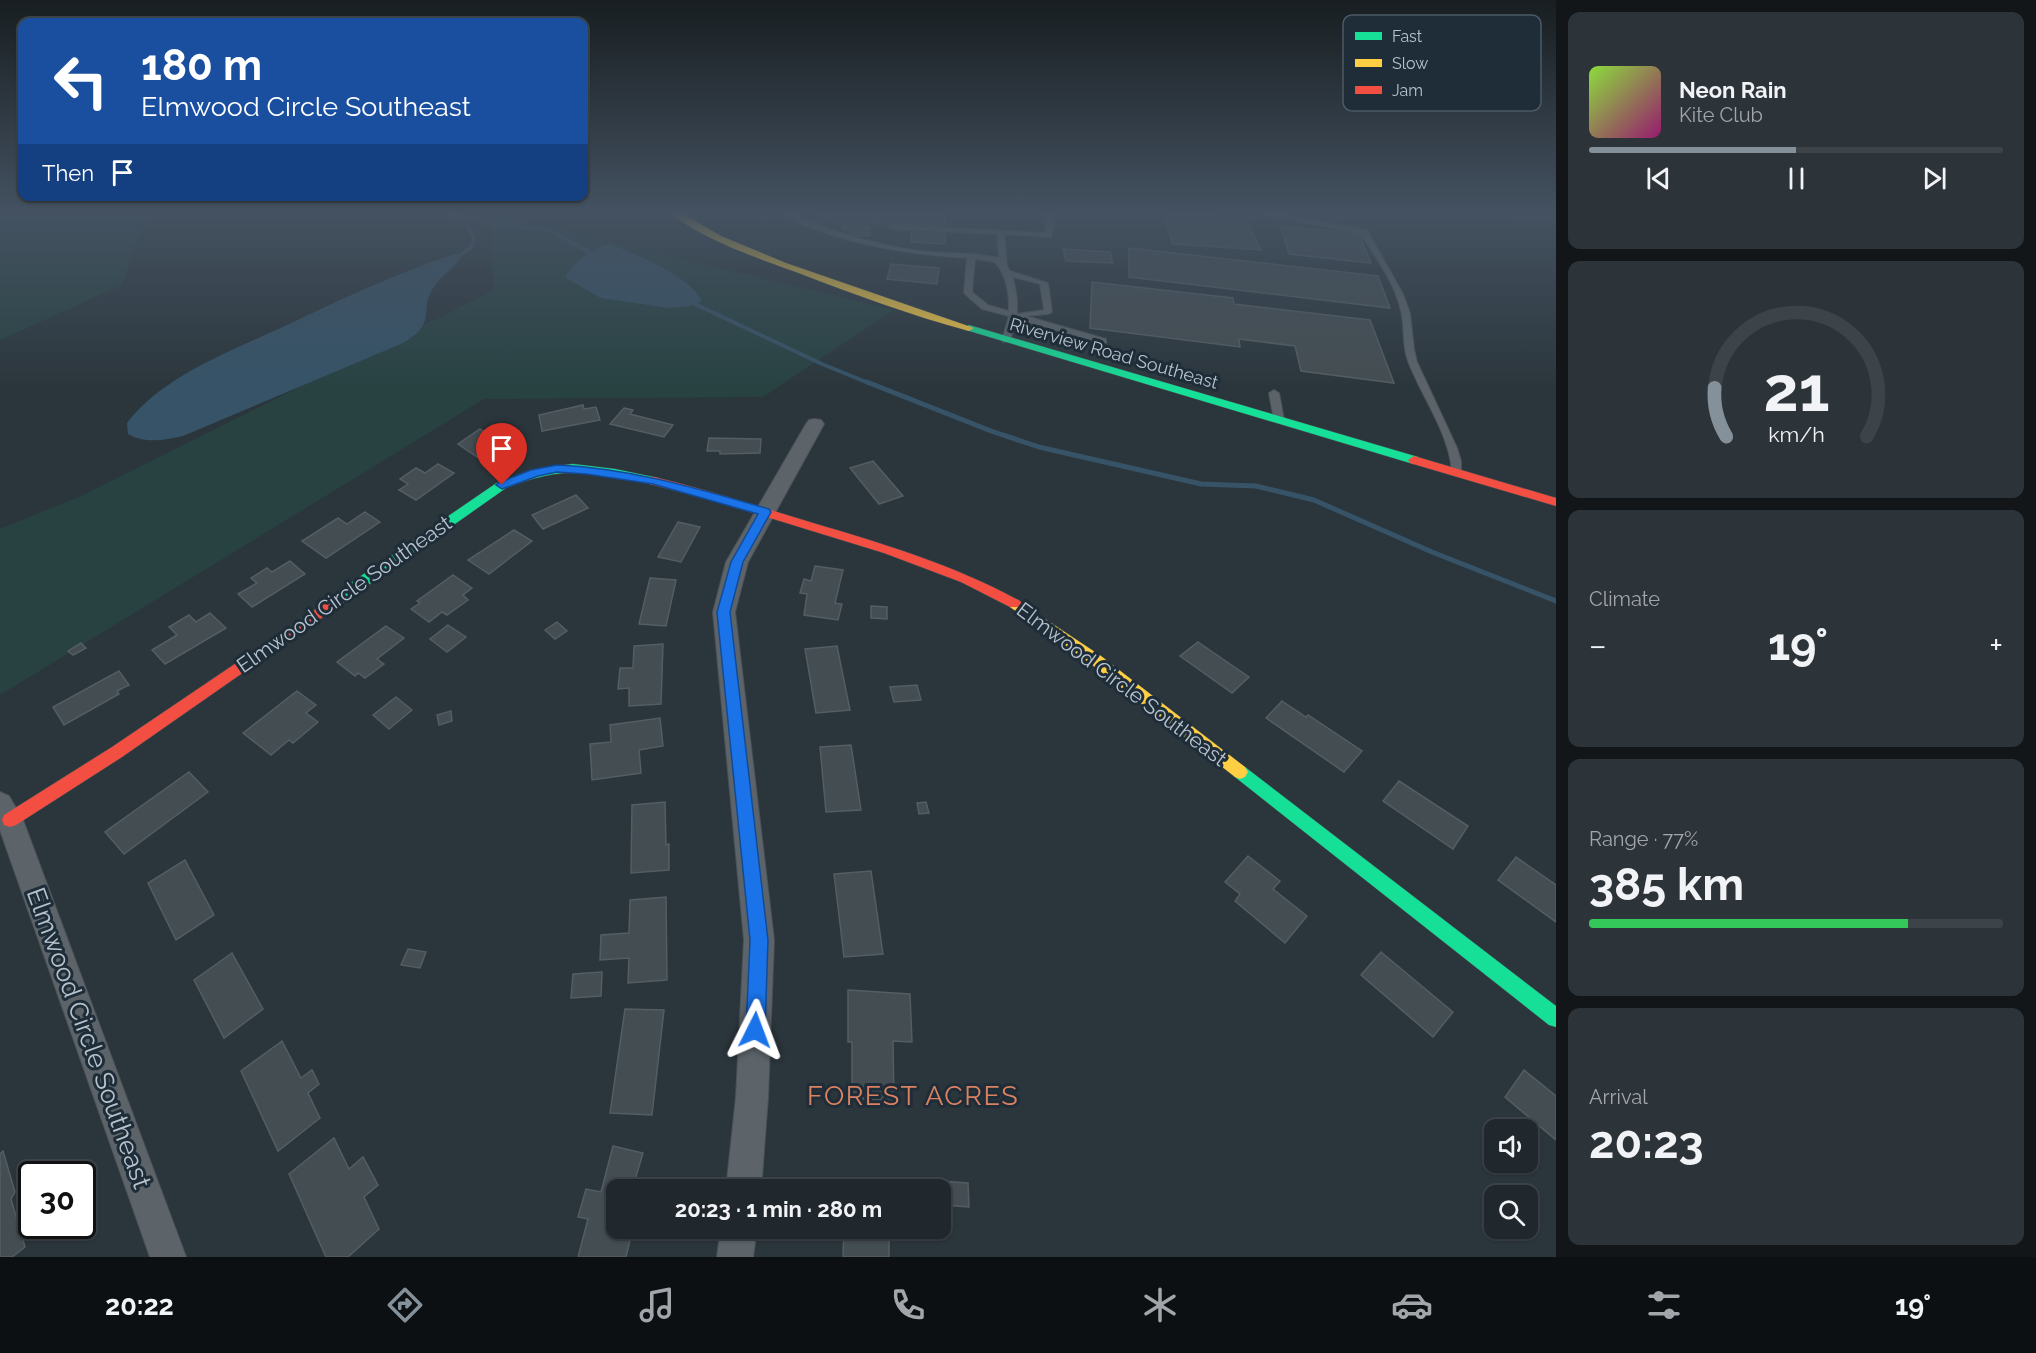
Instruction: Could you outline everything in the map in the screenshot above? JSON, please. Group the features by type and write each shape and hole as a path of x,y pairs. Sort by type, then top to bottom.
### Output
{"street":[{"name":"Riverview Road Southeast","path":"792,270 877,301 1556,502"},
{"path":"744,1179 752,1097 759,940 724,612 737,562 815,424"},
{"name":"Elmwood Circle Southeast","path":"168,1257 5,812 117,753 502,485 546,471 586,470 653,480 917,559 985,587 1018,605 1096,660 1556,1018"},
{"path":"735,1257 737,1239"}],"lane":[{"path":"970,270 968,293 985,307 1103,341"},
{"path":"1005,270 1015,314 1012,331 1006,340"},
{"path":"1007,270 1044,283 1048,312 1015,314"},
{"path":"1386,270 1406,312 1407,343 1425,390 1458,461 1456,472"},
{"path":"1274,393 1279,420"}],"green space":[{"path":"0,270 127,270 122,285 0,340"},
{"path":"493,270 726,270 894,310 763,397 484,399 0,695 0,529 83,495 494,290"}],"water":[{"path":"411,270 450,270 429,295 425,322 421,329 403,343 183,436 148,440 128,434 127,423 142,406 179,378 221,355 368,287"},
{"path":"570,270 665,270 686,283 702,301 689,306 669,308 601,298 566,278"}],"building":[{"path":"889,270 939,270 937,284 887,279"},
{"path":"1129,270 1322,270 1378,276 1390,308 1129,277"},
{"path":"1092,282 1233,298 1234,304 1370,320 1394,383 1301,371 1295,346 1239,339 1240,347 1090,328"},
{"path":"583,405 584,409 596,407 600,420 542,431 539,415"},
{"path":"624,408 633,410 630,414 673,425 664,437 610,424"},
{"path":"502,426 515,435 504,441 507,443 487,454 477,457 458,444 480,429 487,434"},
{"path":"709,438 761,439 760,453 720,454 720,451 707,451"},
{"path":"873,461 903,496 879,504 850,468"},
{"path":"438,464 454,473 416,500 399,490 408,484 400,479 416,468 425,473"},
{"path":"576,495 588,508 543,529 532,515"},
{"path":"365,512 380,522 326,558 302,541 338,518 347,524"},
{"path":"678,522 700,527 681,562 658,557"},
{"path":"514,530 532,541 489,574 468,560"},
{"path":"290,561 305,574 252,607 238,594 257,583 251,578 267,568 272,572"},
{"path":"815,566 843,570 835,603 842,604 838,620 804,615 807,594 800,593 804,579 811,581"},
{"path":"453,575 472,588 463,595 468,600 447,615 442,612 429,622 411,609 420,603 417,601"},
{"path":"650,578 676,580 666,626 639,624"},
{"path":"871,606 887,607 887,619 871,618"},
{"path":"210,613 226,628 165,664 152,650 177,635 169,627 189,615 196,622"},
{"path":"557,622 567,631 555,639 545,630"},
{"path":"448,625 466,637 447,652 430,639"},
{"path":"386,626 404,638 377,659 384,664 365,678 358,673 355,676 337,662"},
{"path":"1198,642 1249,677 1232,693 1180,656"},
{"path":"81,643 86,648 73,655 68,651"},
{"path":"663,644 661,704 629,706 629,688 618,689 620,668 633,668 634,646"},
{"path":"837,646 850,710 816,713 805,649"},
{"path":"119,671 129,685 117,691 119,694 64,725 53,707"},
{"path":"917,685 921,700 894,702 890,687"},
{"path":"297,691 316,705 306,713 318,722 293,743 289,740 271,755 243,733"},
{"path":"396,697 412,710 389,729 373,715"},
{"path":"1282,701 1306,717 1308,715 1362,751 1344,772 1266,718"},
{"path":"451,711 452,721 439,725 437,715"},
{"path":"660,718 663,746 639,750 641,773 592,780 590,744 611,742 610,725"},
{"path":"851,745 861,810 826,812 820,747"},
{"path":"189,772 208,792 124,854 105,832"},
{"path":"1399,781 1468,826 1453,849 1383,801"},
{"path":"665,802 669,870 631,873 632,805"},
{"path":"926,802 929,813 919,814 917,803"},
{"path":"1248,856 1280,881 1273,889 1307,916 1285,943 1235,901 1240,894 1225,882"},
{"path":"1516,857 1556,885 1556,922 1498,880"},
{"path":"185,860 214,915 176,940 148,883"},
{"path":"871,871 883,954 844,957 834,874"},
{"path":"666,897 667,980 628,983 629,958 600,960 601,935 629,933 630,900"},
{"path":"408,949 426,952 420,968 401,965"},
{"path":"1381,952 1453,1012 1433,1037 1361,975"},
{"path":"232,953 263,1009 224,1038 194,980"},
{"path":"602,972 601,996 571,998 573,974"},
{"path":"848,990 910,994 912,1042 893,1041 894,1101 852,1098 852,1042 848,1042"},
{"path":"625,1009 664,1010 652,1115 610,1113"},
{"path":"282,1041 301,1078 312,1070 319,1084 308,1093 320,1118 278,1151 241,1071"},
{"path":"1524,1070 1556,1096 1556,1140 1538,1125 1538,1119 1531,1119 1505,1097"},
{"path":"334,1138 349,1169 363,1157 378,1185 364,1197 379,1229 348,1257 326,1257 289,1174"},
{"path":"613,1146 643,1153 635,1179 606,1179 606,1239 630,1239 626,1257 578,1257 588,1219 578,1217 586,1189 601,1192"},
{"path":"3,1151 15,1192 11,1199 18,1223 18,1239 23,1239 25,1247 12,1257 0,1257 0,1154"},
{"path":"951,1182 968,1183 969,1207 951,1206"},
{"path":"844,1239 889,1239 889,1257 843,1257"}],"waterway":[{"path":"695,304 822,364 871,384"},
{"path":"867,382 991,431 1039,447 1201,484 1256,486 1314,500 1432,552 1556,601"}],"traffic: fast":[{"path":"969,328 1414,460"},
{"path":"325,608 502,485 519,478 547,470 573,468 615,472 654,481"},
{"path":"1240,772 1556,1018"}],"traffic: slow":[{"path":"797,270 863,294 969,328"},
{"path":"1015,604 1096,660 1240,772"}],"traffic: jam":[{"path":"1414,460 1556,502"},
{"path":"654,481 732,502 914,559 966,579 1015,604"},
{"path":"10,820 117,752 325,608"}],"district":[{"name":"FOREST ACRES","path":"913,1095"}],"route":[{"path":"502,485 535,473 557,469 586,470 653,480 765,512 737,562 724,612 759,940 755,1030"}]}
